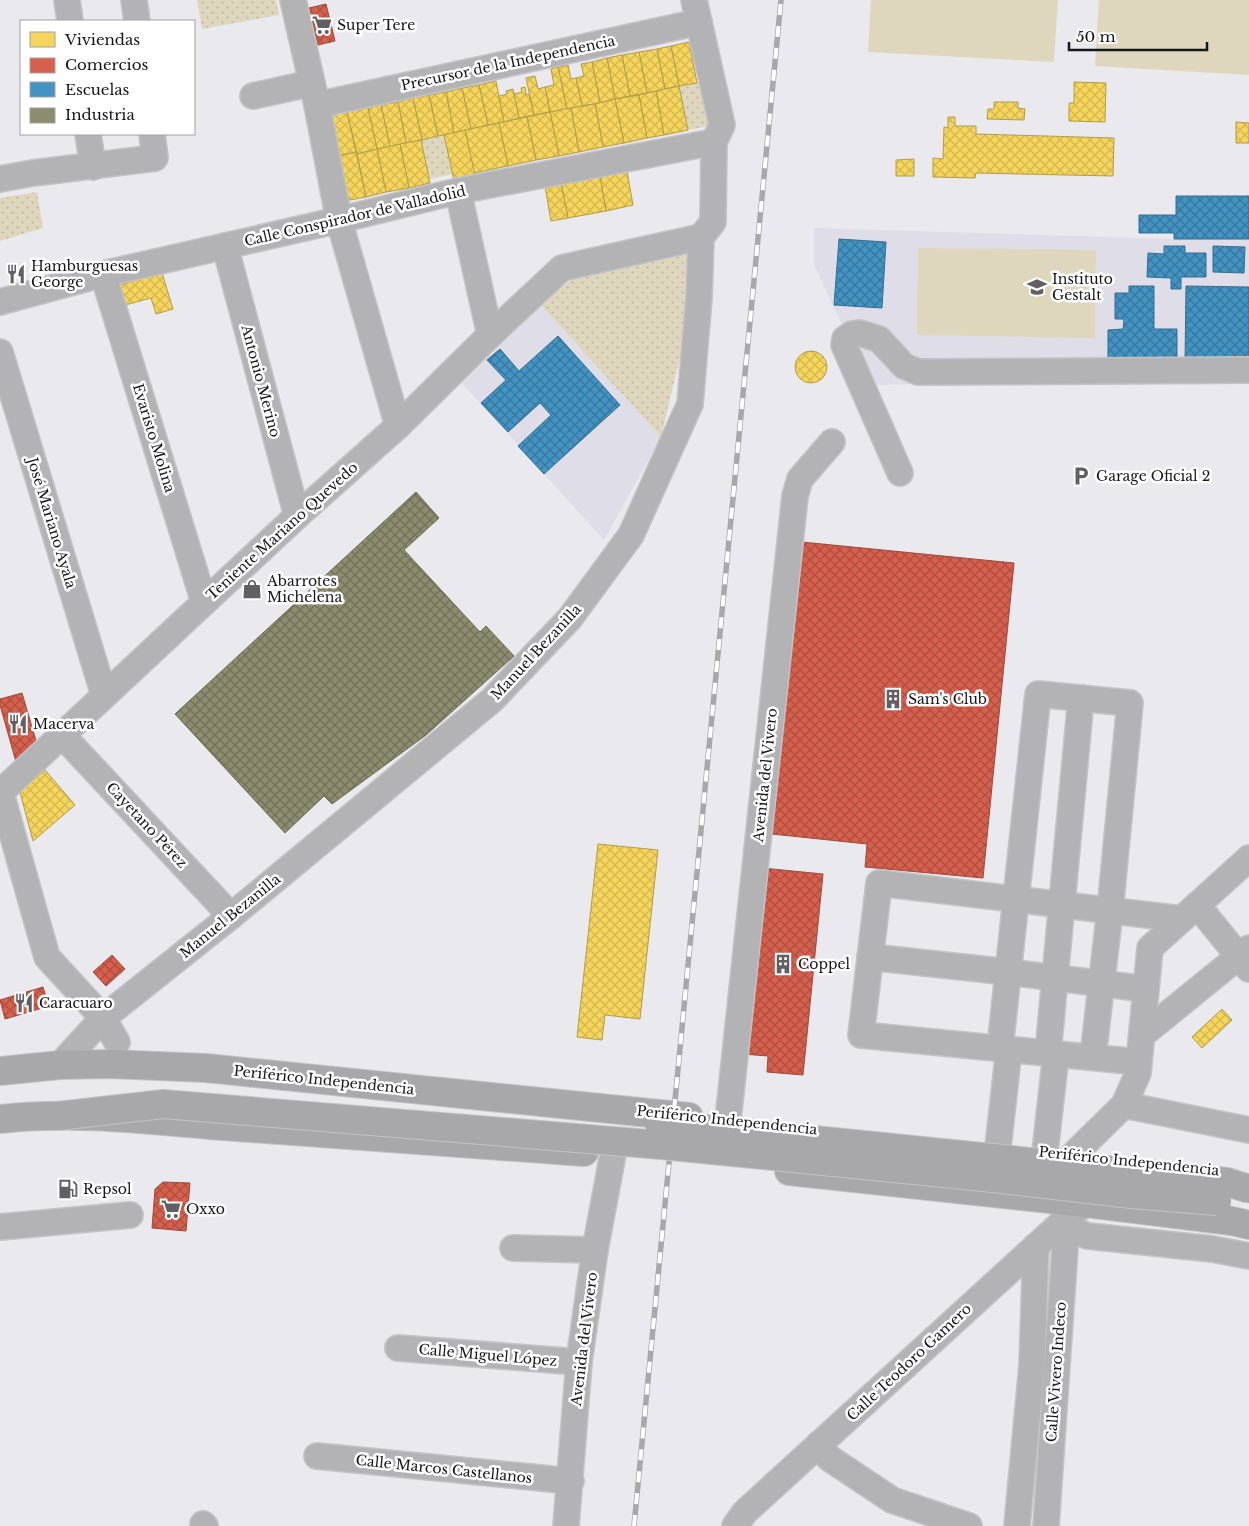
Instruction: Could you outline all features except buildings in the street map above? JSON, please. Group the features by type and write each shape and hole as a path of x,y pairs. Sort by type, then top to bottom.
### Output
{"highway":[{"name":"Periférico Independencia","path":"114,1053 203,1068 680,1137 1073,1216 1232,1221 1249,1225"},
{"path":"0,1071 60,1065 114,1053"},
{"path":"60,1065 112,1076 203,1077 984,1177 1132,1194 1217,1200 1249,1212"},
{"path":"12,1118 58,1116 163,1104 405,1123 680,1137 1227,1182 1249,1188"},
{"name":"Periférico Independencia","path":"58,1116 147,1119 209,1126 613,1154 680,1137 728,1120 1221,1169 1249,1178"}],"street":[{"path":"67,0 70,20"},
{"path":"134,0 137,20"},
{"path":"293,0 339,220 398,426"},
{"name":"Precursor de la Independencia","path":"253,96 314,94 697,11"},
{"name":"Manuel Bezanilla","path":"60,1065 103,1018 231,916 492,700 570,618 631,535 690,404 699,298 701,238 713,222 714,142 722,125 697,11"},
{"path":"88,135 93,167"},
{"path":"0,179 33,173 155,158 152,135"},
{"name":"Calle Conspirador de Valladolid","path":"0,302 104,274 458,191 714,142"},
{"path":"458,191 490,335"},
{"name":"Teniente Mariano Quevedo","path":"0,791 297,516 398,426 490,335 562,268 701,238"},
{"name":"Antonio Merino","path":"225,246 297,516"},
{"name":"Evaristo Molina","path":"104,274 204,602"},
{"path":"900,473 844,346 845,339 852,334 859,333 879,339 904,366 918,372 1249,370"},
{"name":"José Mariano Ayala","path":"0,352 104,695"},
{"name":"Avenida del Vivero","path":"728,1120 795,496 800,479 832,442"},
{"path":"991,1147 1038,694 1130,703 1110,910 1093,1057"},
{"path":"1039,1151 1082,698"},
{"name":"Cayetano Pérez","path":"62,735 231,916"},
{"path":"0,791 47,957 103,1018 114,1053"},
{"path":"1074,1155 1124,1105 1138,1073 1150,948 1189,912 1245,871"},
{"path":"1139,1062 861,1034 879,883 1110,910 1189,912 1246,958 1142,1035"},
{"path":"870,957 1146,989"},
{"path":"1124,1105 1249,1130"},
{"name":"Avenida del Vivero","path":"566,1526 579,1362 595,1250 613,1154"},
{"path":"0,1227 130,1215"},
{"path":"1073,1216 1088,1236 1212,1249 1249,1256"},
{"name":"Calle Teodoro Gamero","path":"735,1526 745,1512 819,1444 1036,1246 1073,1216"},
{"name":"Calle Vivero Indeco","path":"1046,1526 1073,1216"},
{"path":"1017,1526 1032,1366 1036,1246"},
{"path":"513,1248 595,1250"},
{"name":"Calle Miguel López","path":"398,1348 579,1362"},
{"path":"819,1444 829,1458 892,1500 969,1526"},
{"name":"Calle Marcos Castellanos","path":"317,1456 571,1481"}],"shaded area":[{"path":"197,0 276,0 279,15 202,29"},
{"path":"871,0 1058,0 1054,62 868,52"},
{"path":"1099,0 1249,0 1249,75 1095,66"},
{"path":"705,81 714,125 688,130 679,86"},
{"path":"444,135 453,174 429,179 421,140"},
{"path":"37,192 43,228 0,241 0,198"},
{"name":"Instituto Gestalt","path":"814,228 1174,239 1249,239 1249,376 873,385 814,264"},
{"path":"918,248 1096,250 1095,338 917,335"},
{"path":"688,252 692,256 688,323 661,437 541,305 578,274"},
{"path":"541,305 661,437 604,540 461,382"}],"railway":[{"path":"634,1526 781,0"}],"place":[{"name":"Super Tere","path":"322,25"},
{"name":"Hamburguesas George","path":"16,274"},
{"name":"Instituto Gestalt","path":"1037,287"},
{"name":"Garage Oficial 2","path":"1081,476"},
{"name":"Abarrotes Michelena","path":"252,589"},
{"name":"Sam's Club","path":"893,699"},
{"name":"Macerva","path":"18,724"},
{"name":"Coppel","path":"783,964"},
{"name":"Caracuaro","path":"24,1003"},
{"name":"Repsol","path":"68,1189"},
{"name":"Oxxo","path":"171,1209"}]}
